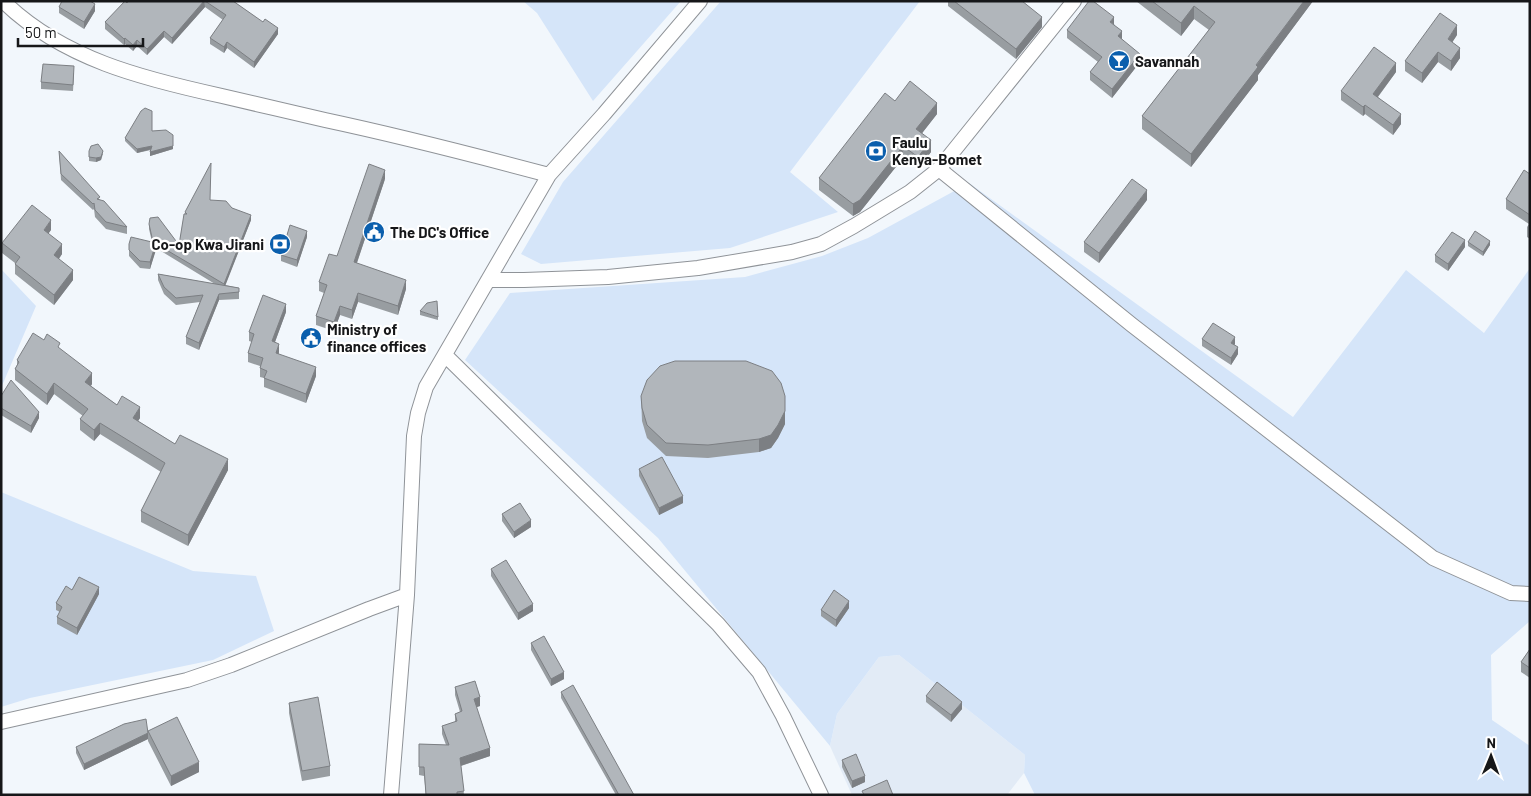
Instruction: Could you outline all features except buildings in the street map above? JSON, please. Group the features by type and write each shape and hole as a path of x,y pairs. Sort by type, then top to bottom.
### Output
{"street":[{"path":"3,1 19,16 60,43 110,66 159,82 438,145 549,175"},
{"path":"391,795 407,595 414,436 418,413 426,387 549,175 604,114 700,1"},
{"path":"488,280 608,277 698,268 792,252 821,244 910,192 939,169 1074,1"},
{"path":"939,169 1132,325 1433,558 1511,593 1530,594"},
{"path":"445,355 724,631 759,672 783,716 821,795"},
{"path":"1,722 187,680 231,665 407,595"}],"shaded area":[{"path":"523,1 681,1 593,101 537,13"},
{"path":"721,1 920,1 790,172 838,212 730,248 541,264 521,254 563,182"},
{"path":"969,183 1293,417 1406,270 1484,333 1530,268 1530,621 1491,655 1492,720 1530,746 1530,795 1035,795 1024,773 1025,755 899,655 879,657 837,714 830,746 658,538 465,360 510,293 745,277 822,256 868,238"},
{"path":"1,269 36,306 1,388"},
{"path":"1,492 193,571 256,576 274,631 213,660 30,698 1,707"},
{"path":"899,655 1025,755 1024,773 1007,795 852,795 830,746 837,714 879,657"}],"place":[{"name":"Savannah","path":"1119,61"},
{"name":"Faulu Kenya-Bomet","path":"876,151"},
{"name":"The DC's Office","path":"374,232"},
{"name":"Co-op Kwa Jirani","path":"280,244"},
{"name":"Ministry of finance offices","path":"311,338"}]}
